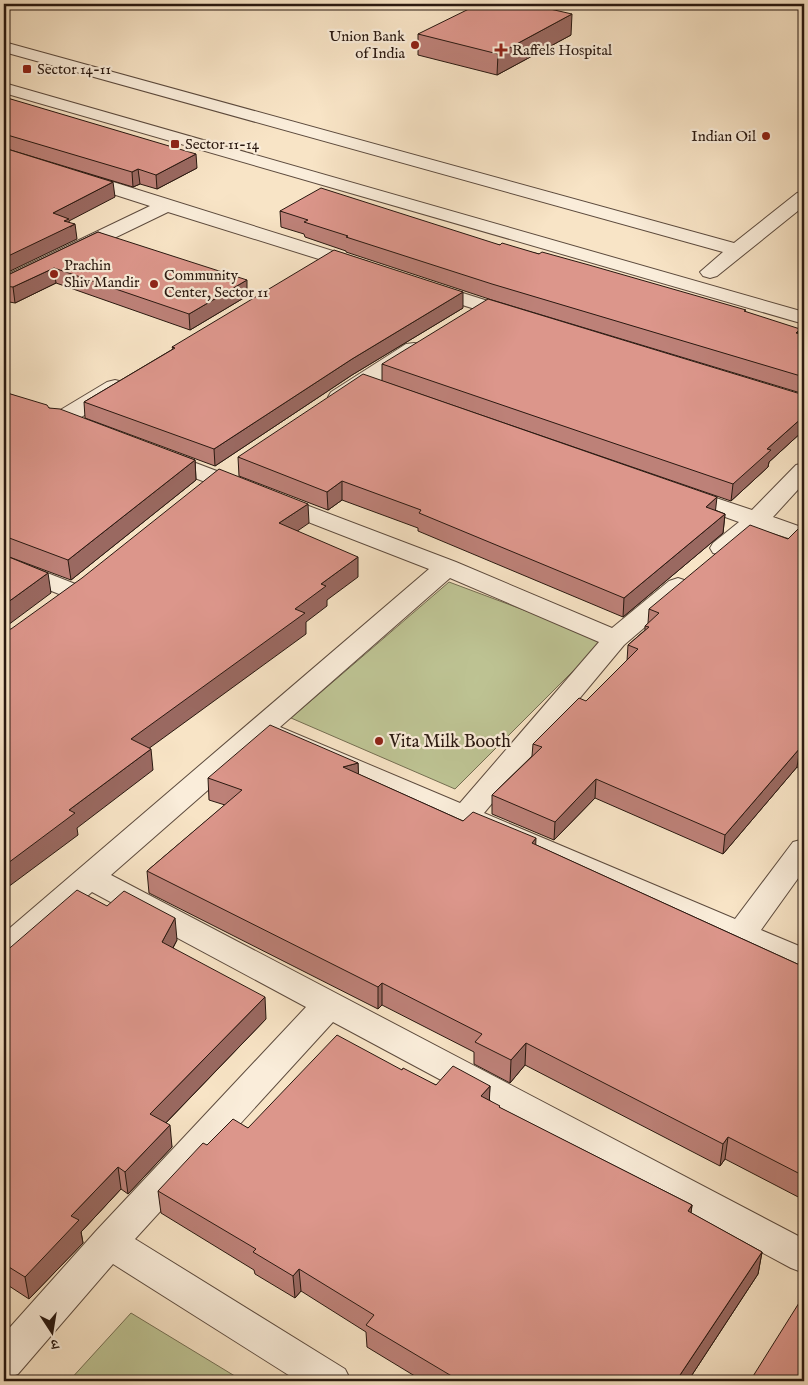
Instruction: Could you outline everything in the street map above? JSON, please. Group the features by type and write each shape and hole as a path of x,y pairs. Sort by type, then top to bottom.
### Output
{"street":[{"path":"4,48 737,250"},
{"path":"4,71 595,240"},
{"path":"4,88 804,318"},
{"path":"58,171 380,272"},
{"path":"710,272 804,197"},
{"path":"4,284 168,205"},
{"path":"307,271 332,256"},
{"path":"4,263 27,272"},
{"path":"691,267 729,278"},
{"path":"408,281 531,320"},
{"path":"459,321 484,306"},
{"path":"321,409 434,336"},
{"path":"60,420 128,379"},
{"path":"361,382 389,392"},
{"path":"36,410 88,430"},
{"path":"134,447 447,567 615,639"},
{"path":"195,496 241,462"},
{"path":"465,816 615,639 756,520 804,470"},
{"path":"662,487 804,536"},
{"path":"4,563 81,586 50,609"},
{"path":"4,951 447,567"},
{"path":"261,729 804,961"},
{"path":"741,933 804,849"},
{"path":"89,877 804,1257"},
{"path":"4,1362 109,1242 329,1004"},
{"path":"109,1242 331,1381"}],"green space":[{"path":"449,582 604,640 455,789 291,718"},
{"path":"131,1313 243,1381 69,1381"}],"building":[{"path":"479,4 528,4 572,14 498,54 418,34"},
{"path":"4,97 196,154 156,175 138,169 132,172 4,134"},
{"path":"4,148 113,182 53,213 69,219 64,221 75,224 4,258"},
{"path":"321,188 500,245 502,243 539,254 542,252 589,265 746,310 744,311 800,329 796,333 804,335 804,377 492,284 346,237 348,236 304,222 308,220 280,211"},
{"path":"98,232 247,280 189,314 54,268 13,287 4,286 4,276"},
{"path":"334,250 463,292 352,359 214,449 84,402 175,348 172,347"},
{"path":"488,299 804,395 804,416 767,449 771,450 733,484 382,364"},
{"path":"363,374 717,497 706,507 725,514 624,598 419,513 421,510 342,481 327,492 238,457"},
{"path":"4,392 47,405 49,408 60,409 195,460 68,560 4,536 4,527 7,525 4,524"},
{"path":"219,469 308,504 279,523 358,557 321,584 326,586 295,609 305,613 131,739 151,749 69,810 75,813 4,866 4,630 11,629 82,578"},
{"path":"750,525 788,539 801,526 804,526 804,750 800,748 725,835 596,779 555,822 492,795 542,747 533,744 579,698 586,701 638,649 628,645 649,627 645,626 659,613 649,609"},
{"path":"4,555 48,573 4,605"},
{"path":"270,725 358,763 343,767 463,821 473,812 536,838 532,843 804,967 804,1176 728,1137 723,1144 526,1043 511,1060 475,1042 482,1034 382,983 378,987 147,871 242,790 208,778"},
{"path":"77,890 107,906 124,891 175,918 162,942 265,997 150,1114 170,1125 125,1172 118,1167 71,1216 79,1220 25,1277 4,1264 4,953"},
{"path":"337,1035 402,1070 403,1068 436,1085 453,1066 490,1086 481,1096 499,1107 692,1205 688,1211 762,1252 676,1381 460,1381 366,1325 374,1315 299,1269 293,1276 253,1252 256,1249 158,1191 203,1143 207,1145 233,1119 248,1128"},
{"path":"804,1295 804,1381 750,1381"}],"place":[{"name":"Union Bank of India","path":"415,45"},
{"name":"Raffels Hospital","path":"501,50"},
{"name":"Sector 14-11","path":"27,69"},
{"name":"Indian Oil","path":"766,136"},
{"name":"Sector 11-14","path":"175,144"},
{"name":"Prachin Shiv Mandir","path":"54,274"},
{"name":"Community Center, Sector 11","path":"154,284"},
{"name":"Vita Milk Booth","path":"379,741"}]}
